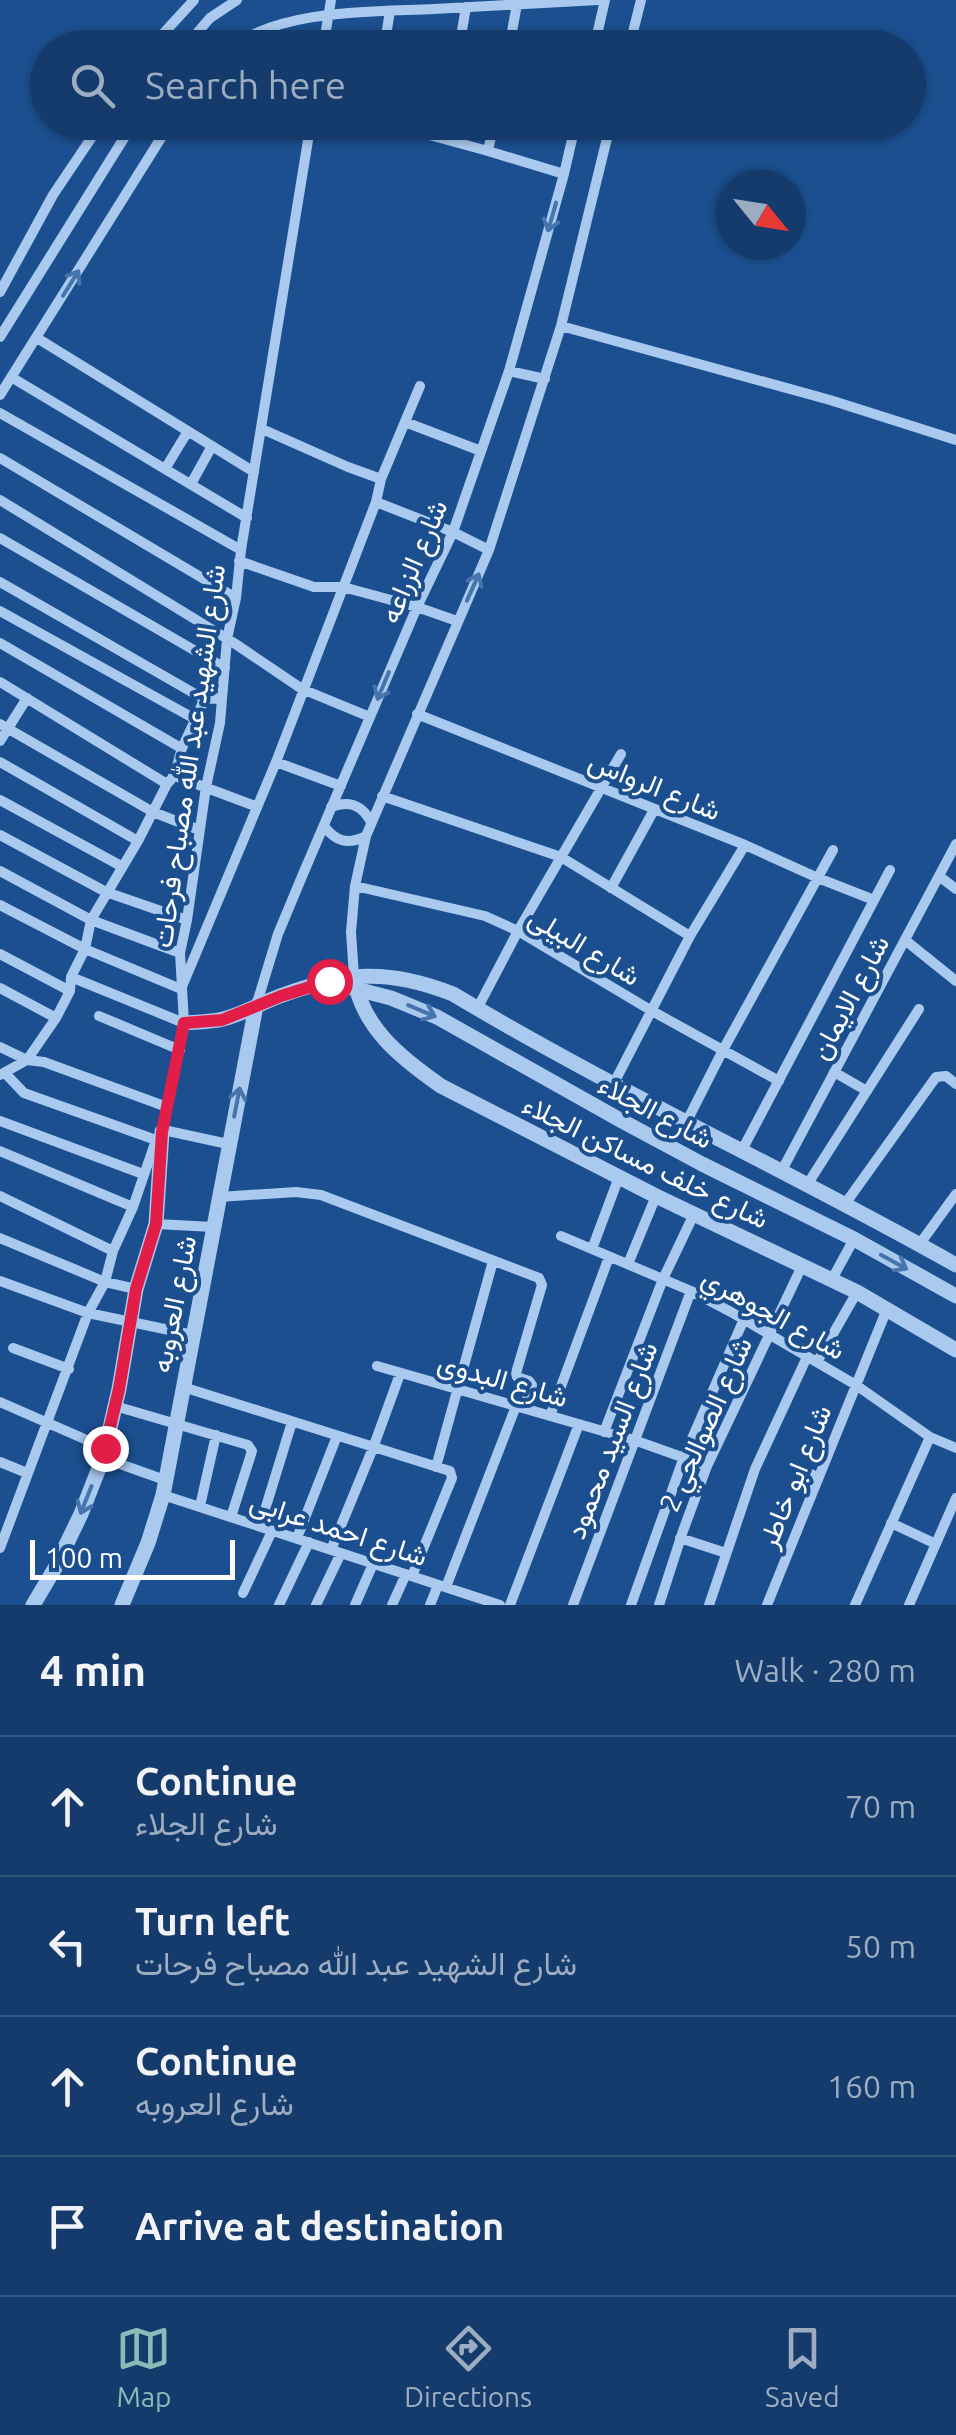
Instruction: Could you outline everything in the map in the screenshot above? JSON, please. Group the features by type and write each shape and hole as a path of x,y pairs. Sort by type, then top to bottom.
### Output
{"street":[{"path":"166,30 194,0"},
{"path":"200,30 210,18 238,0"},
{"path":"326,30 331,0"},
{"path":"261,30 328,14 601,0 597,30"},
{"path":"634,30 641,0"},
{"path":"512,30 517,4"},
{"path":"462,30 466,7"},
{"path":"387,30 390,11"},
{"path":"0,292 54,195 90,140"},
{"path":"0,337 123,140"},
{"path":"0,396 160,140"},
{"name":"شارع الشهيد عبد الله مصباح فرحات","path":"0,1548 88,1313 134,1206 142,1174 159,1136 180,1050 184,1023 180,953 220,724 227,639 308,140"},
{"path":"450,140 564,174"},
{"path":"488,150 490,140"},
{"name":"شارع الزراعه","path":"256,1006 278,934 453,532 510,371 572,140"},
{"path":"355,982 351,932 355,886 366,836 489,550 561,326 607,140"},
{"path":"561,326 830,400 956,440"},
{"path":"36,338 254,472"},
{"path":"510,371 545,380"},
{"path":"12,378 247,518"},
{"path":"0,905 85,949 181,989 276,762 376,502 381,479 420,386"},
{"path":"0,413 240,555 314,587 343,587 457,621"},
{"path":"405,422 481,451"},
{"path":"262,429 381,479"},
{"path":"165,469 188,431"},
{"path":"190,484 212,446"},
{"path":"0,458 236,598"},
{"path":"0,500 302,689 370,717"},
{"path":"376,502 489,550"},
{"path":"0,538 225,668"},
{"path":"0,582 204,699 221,698"},
{"path":"0,610 196,720"},
{"path":"0,643 182,748"},
{"path":"0,682 171,780 206,787 256,806"},
{"path":"0,741 4,726 27,698"},
{"path":"204,699 171,780 91,920 85,949 56,1018 26,1060 3,1074 24,1093 159,1136 168,1131 228,1144"},
{"name":"شارع الرواس","path":"418,714 874,900"},
{"path":"4,726 153,812 199,830"},
{"path":"477,1008 620,754"},
{"path":"0,762 138,840"},
{"path":"276,762 341,786"},
{"path":"382,796 561,857 690,936"},
{"path":"0,800 121,866"},
{"path":"332,807 355,804 366,811 371,822"},
{"path":"612,888 654,810"},
{"path":"324,826 331,836 342,841 366,836"},
{"path":"0,835 106,892 187,920"},
{"name":"شارع الايمان","path":"781,1172 956,844"},
{"path":"614,1083 690,936 745,845"},
{"path":"686,1123 833,850"},
{"path":"742,1152 890,870"},
{"path":"0,871 91,920 180,953"},
{"path":"939,876 956,889"},
{"name":"شارع البيلى","path":"355,886 486,916 779,1080"},
{"path":"905,940 956,980"},
{"path":"0,954 70,991"},
{"name":"شارع الجلاء","path":"184,1023 222,1020 329,981 355,982 384,975 432,986 686,1123 955,1261"},
{"path":"71,977 184,1023"},
{"name":"شارع الجلاء","path":"355,982 437,1017 622,1122 956,1296"},
{"name":"شارع خلف مساكن الجلاء","path":"355,982 360,1004 372,1024 396,1052 441,1086 619,1178 856,1292 956,1350"},
{"path":"0,988 56,1018"},
{"name":"شارع العروبه","path":"122,1605 148,1543 164,1488 256,1006"},
{"path":"807,1186 918,1009"},
{"path":"99,1016 180,1050"},
{"path":"0,1047 26,1060 44,1062 166,1107"},
{"path":"572,1094 586,1084 586,1068"},
{"path":"834,1072 867,1091"},
{"path":"845,1204 936,1077 941,1075 956,1084"},
{"path":"622,1122 622,1104 637,1096"},
{"path":"0,1121 142,1174"},
{"name":"شارع العروبه","path":"33,1605 72,1532 104,1453 136,1289 156,1224 159,1136"},
{"path":"0,1151 134,1206"},
{"path":"592,1249 619,1178"},
{"path":"218,1198 308,1192 537,1277 542,1285 516,1372 532,1384 430,1605"},
{"path":"920,1244 956,1194"},
{"path":"0,1196 113,1251"},
{"path":"628,1264 656,1196"},
{"path":"604,1432 663,1279 694,1214"},
{"path":"156,1224 213,1228"},
{"name":"شارع الجوهري","path":"561,1236 691,1291 744,1319 856,1384 930,1436 956,1448"},
{"path":"0,1238 104,1282 136,1289"},
{"path":"832,1280 854,1240"},
{"path":"550,1416 609,1256"},
{"path":"436,1467 494,1261"},
{"name":"شارع الصوالحي 2","path":"659,1605 707,1466 802,1266"},
{"path":"0,1281 88,1313 193,1335"},
{"name":"شارع السيد محمود","path":"573,1605 691,1291"},
{"path":"709,1605 755,1469 812,1359 856,1292"},
{"name":"شارع ابو خاطر","path":"766,1605 887,1309"},
{"path":"631,1605 684,1457 744,1319"},
{"path":"13,1348 69,1368"},
{"name":"شارع البدوى","path":"377,1366 634,1440 707,1466"},
{"name":"شارع البدوى","path":"316,1605 400,1374"},
{"path":"183,1387 450,1471 452,1478 392,1605"},
{"name":"شارع احمد عرابى","path":"0,1402 200,1506 442,1586 468,1600 500,1605"},
{"path":"115,1406 248,1445 251,1448 231,1516"},
{"path":"260,1526 292,1422"},
{"path":"510,1605 579,1424"},
{"path":"200,1506 216,1435"},
{"path":"280,1605 337,1436"},
{"path":"855,1605 930,1436"},
{"path":"0,1462 27,1473"},
{"path":"799,1469 818,1477"},
{"path":"909,1605 956,1498"},
{"path":"0,1508 12,1514"},
{"path":"891,1523 936,1544"},
{"path":"244,1593 272,1530"},
{"path":"680,1538 726,1553"},
{"path":"355,1605 373,1564"}],"route":[{"path":"105,1448 136,1289 156,1224 162,1132 184,1023 222,1020 329,981"}]}
